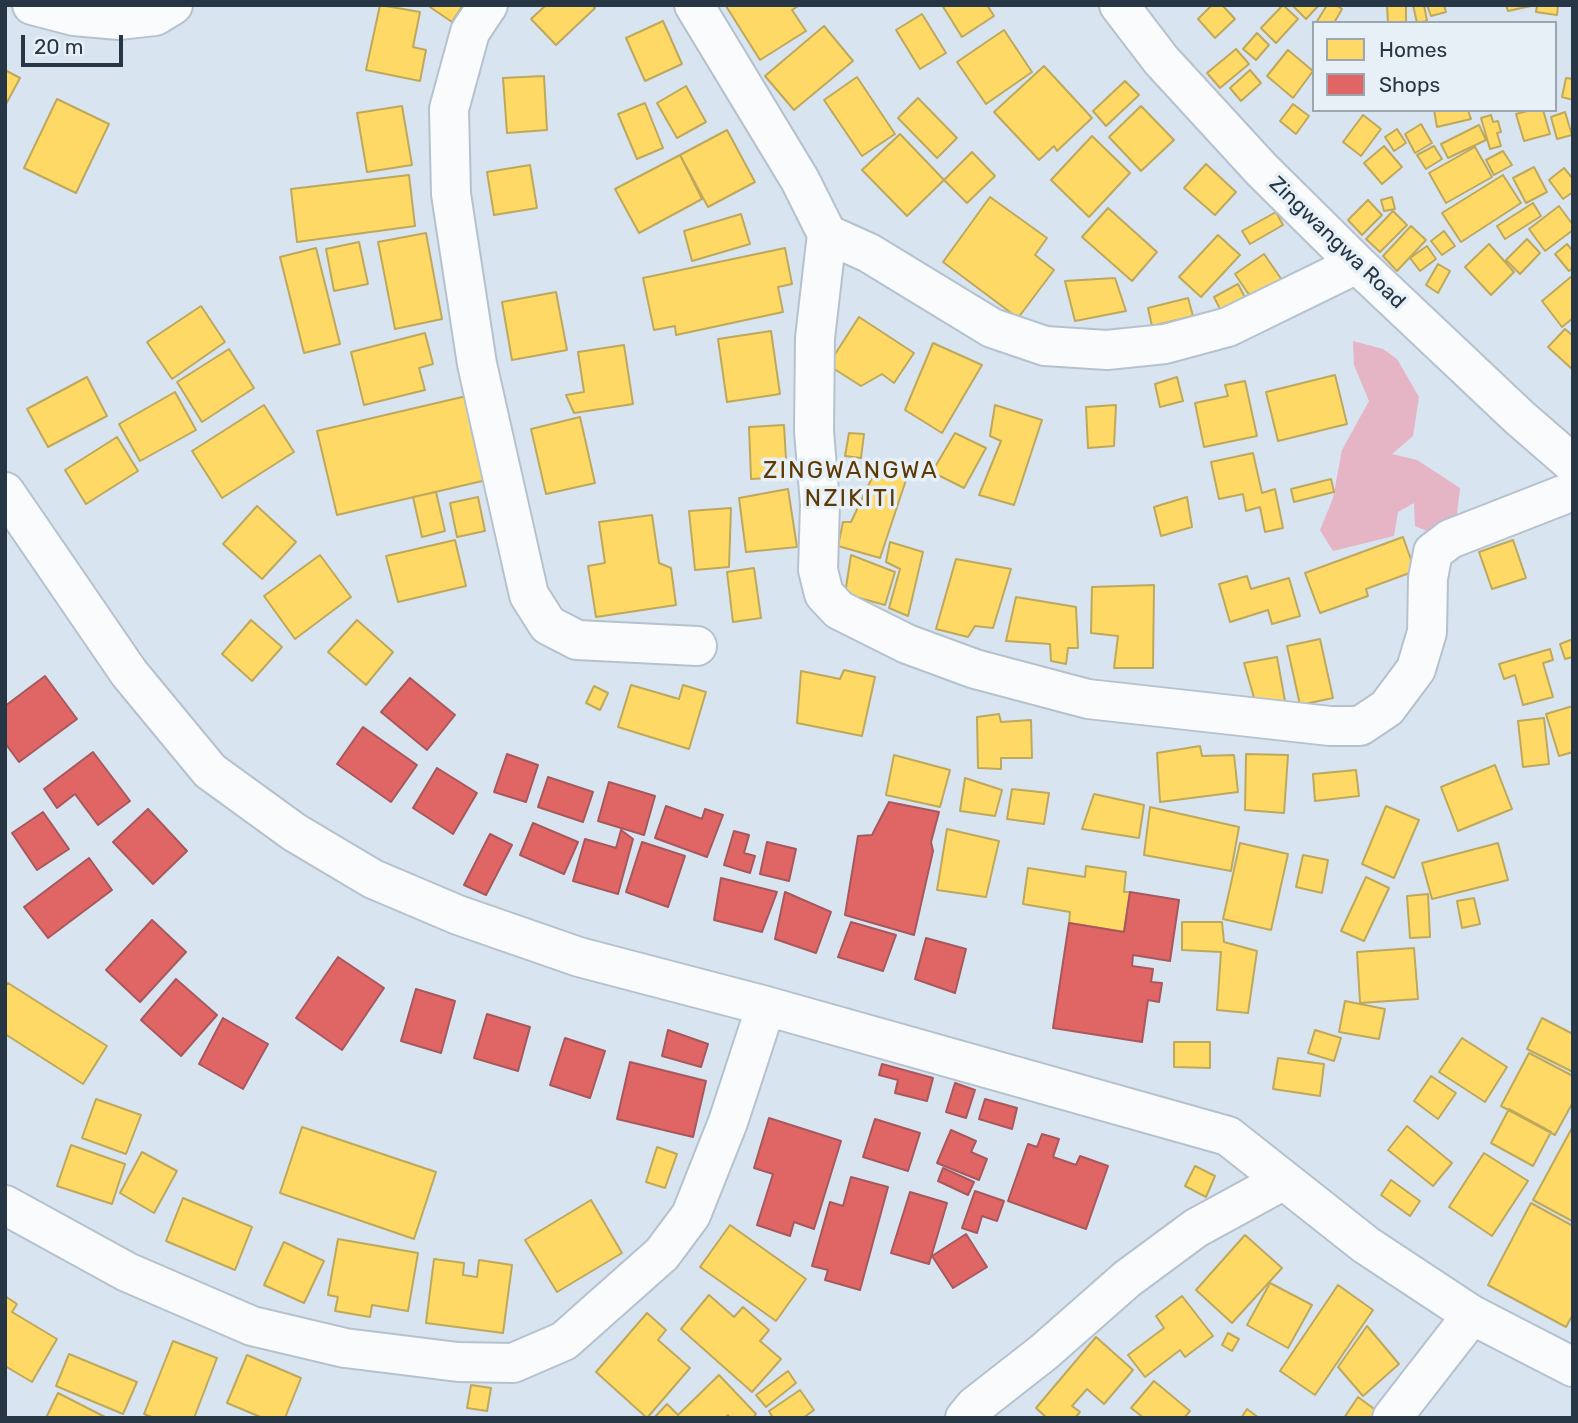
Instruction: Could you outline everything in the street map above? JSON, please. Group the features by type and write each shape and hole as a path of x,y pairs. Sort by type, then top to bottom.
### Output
{"street":[{"path":"32,5 74,16 119,20 155,16 173,5"},
{"path":"488,5 470,32 449,109 451,194 477,364 529,595 548,625 577,640 697,646"},
{"path":"694,5 800,180 827,234 815,351 814,431 820,504 818,570 824,594 839,610 895,639 975,669 1088,699 1330,726 1360,726 1387,708 1416,669 1427,632 1428,579 1433,552 1450,539 1573,491"},
{"name":"Zingwangwa Road","path":"1119,5 1170,70 1262,170 1357,264 1520,418 1573,464"},
{"path":"827,234 869,253 992,328 1045,346 1107,350 1165,344 1228,327 1357,264"},
{"path":"5,492 129,673 210,771 294,832 373,879 458,915 579,957 766,1006 1227,1136 1366,1245 1472,1315 1573,1367"},
{"path":"5,1206 127,1272 252,1326 345,1348 458,1362 513,1363 564,1340 662,1254 691,1215 728,1122 766,1006"},
{"path":"965,1418 975,1406 1044,1352 1137,1272 1196,1228 1284,1180"},
{"path":"1392,1418 1472,1315"}],"shaded area":[{"path":"1353,341 1383,349 1397,359 1419,397 1413,436 1392,454 1417,460 1460,488 1457,514 1438,536 1415,526 1414,503 1398,512 1394,536 1333,551 1320,530 1333,498 1342,450 1369,401 1354,365"}],"building: Homes":[{"path":"380,5 420,12 413,47 426,50 420,81 366,70"},
{"path":"427,5 463,5 452,22"},
{"path":"546,5 592,5 595,8 556,45 531,19"},
{"path":"800,5 792,10 806,31 760,60 726,6"},
{"path":"942,5 987,5 994,16 962,37"},
{"path":"1212,5 1222,5 1235,19 1215,38 1198,19"},
{"path":"1283,5 1298,19 1276,43 1261,28"},
{"path":"1292,5 1319,5 1306,19"},
{"path":"1327,5 1336,5 1342,9 1335,21 1317,21"},
{"path":"1387,5 1406,5 1406,21 1388,21"},
{"path":"1413,5 1424,5 1427,21 1417,21"},
{"path":"1427,5 1444,5 1446,12 1431,16"},
{"path":"1506,5 1531,5 1531,6 1508,11"},
{"path":"1537,5 1558,5 1557,15 1536,12"},
{"path":"922,14 946,53 920,69 896,30"},
{"path":"663,21 682,64 645,81 626,38"},
{"path":"824,26 853,61 794,110 765,76"},
{"path":"1004,30 1032,72 986,104 957,62"},
{"path":"1257,33 1269,45 1256,60 1243,49"},
{"path":"1236,49 1249,64 1220,88 1207,73"},
{"path":"1288,50 1312,70 1293,98 1267,76"},
{"path":"1044,66 1092,118 1057,151 1054,146 1039,160 994,112"},
{"path":"5,70 20,78 5,106"},
{"path":"1250,70 1261,83 1241,101 1230,88"},
{"path":"544,76 547,130 507,133 503,78"},
{"path":"857,77 895,134 862,156 824,100"},
{"path":"1566,78 1573,79 1573,100 1562,97"},
{"path":"1125,81 1139,95 1106,126 1093,111"},
{"path":"686,86 706,122 677,138 657,103"},
{"path":"918,98 957,138 937,158 898,118"},
{"path":"57,99 109,124 76,193 24,168"},
{"path":"645,103 663,148 637,159 618,114"},
{"path":"1293,104 1309,116 1296,134 1280,121"},
{"path":"402,106 412,165 367,172 357,113"},
{"path":"1141,106 1174,140 1141,171 1109,137"},
{"path":"1434,112 1469,112 1471,119 1437,127"},
{"path":"1544,112 1550,134 1524,141 1516,114"},
{"path":"1565,112 1572,135 1557,139 1551,117"},
{"path":"1363,115 1381,129 1361,156 1343,142"},
{"path":"1491,115 1493,122 1498,121 1501,132 1497,133 1501,146 1490,149 1481,118"},
{"path":"1421,124 1432,143 1415,153 1405,134"},
{"path":"1479,125 1486,140 1448,158 1441,144"},
{"path":"1397,129 1406,143 1394,151 1385,137"},
{"path":"727,130 755,182 708,207 680,155"},
{"path":"900,134 944,180 907,216 862,170"},
{"path":"1092,136 1130,173 1089,217 1051,180"},
{"path":"1384,146 1402,167 1382,184 1364,163"},
{"path":"1434,146 1442,159 1426,169 1417,155"},
{"path":"1475,147 1492,177 1446,203 1429,173"},
{"path":"1503,151 1512,165 1494,175 1486,160"},
{"path":"972,152 995,176 967,203 944,180"},
{"path":"680,155 702,199 639,233 615,189"},
{"path":"1206,164 1236,192 1215,215 1184,188"},
{"path":"530,165 537,208 494,215 487,172"},
{"path":"1534,167 1547,192 1526,203 1513,178"},
{"path":"1564,168 1573,179 1573,192 1563,199 1549,180"},
{"path":"409,175 415,226 297,242 291,189"},
{"path":"1503,175 1521,203 1461,242 1442,213"},
{"path":"990,197 1047,238 1035,255 1054,270 1018,318 943,262"},
{"path":"1392,197 1395,209 1384,211 1381,200"},
{"path":"1368,200 1382,215 1362,235 1348,220"},
{"path":"1533,203 1541,216 1505,239 1497,226"},
{"path":"1559,206 1573,225 1573,230 1545,251 1529,229"},
{"path":"1108,208 1157,252 1132,281 1082,237"},
{"path":"1393,211 1407,225 1380,252 1366,239"},
{"path":"1276,212 1283,225 1250,244 1242,231"},
{"path":"741,214 750,244 692,261 684,231"},
{"path":"1411,226 1426,240 1397,271 1383,256"},
{"path":"1444,231 1455,246 1442,255 1431,241"},
{"path":"426,233 442,319 395,329 378,242"},
{"path":"1218,235 1240,255 1201,297 1179,277"},
{"path":"1527,239 1540,253 1520,274 1506,260"},
{"path":"359,242 368,284 334,291 326,249"},
{"path":"1489,244 1514,272 1491,295 1465,267"},
{"path":"1567,244 1573,251 1573,268 1569,271 1555,254"},
{"path":"1427,246 1436,259 1420,271 1410,258"},
{"path":"316,248 340,344 304,353 280,257"},
{"path":"785,248 792,284 778,287 783,312 676,335 675,326 654,330 643,278"},
{"path":"1264,254 1284,283 1254,302 1235,274"},
{"path":"1438,264 1450,271 1438,293 1426,285"},
{"path":"1572,276 1573,318 1562,327 1542,301"},
{"path":"1115,278 1126,311 1075,321 1065,281"},
{"path":"1238,284 1250,307 1225,319 1214,297"},
{"path":"556,292 567,350 512,360 502,302"},
{"path":"1188,298 1193,316 1152,326 1148,308"},
{"path":"201,306 225,342 172,379 147,342"},
{"path":"859,317 914,353 894,383 882,374 861,386 828,365"},
{"path":"1565,329 1573,336 1573,370 1548,347"},
{"path":"771,331 780,394 727,402 718,339"},
{"path":"425,333 433,364 419,368 425,390 364,405 351,352"},
{"path":"933,343 982,365 942,433 905,410"},
{"path":"624,345 633,404 574,413 566,395 584,392 578,352"},
{"path":"229,349 254,388 202,422 177,382"},
{"path":"1335,375 1347,424 1278,441 1266,392"},
{"path":"87,377 107,416 48,447 27,409"},
{"path":"1177,377 1183,401 1160,407 1155,384"},
{"path":"1245,381 1257,436 1204,447 1195,403 1228,396 1225,385"},
{"path":"175,392 196,430 140,461 119,424"},
{"path":"475,394 495,478 337,515 317,431"},
{"path":"264,405 294,452 222,498 192,451"},
{"path":"995,405 1042,420 1014,505 979,495 1001,441 990,436"},
{"path":"1116,405 1114,446 1088,448 1086,407"},
{"path":"580,417 595,483 546,494 531,429"},
{"path":"784,425 787,477 751,479 749,427"},
{"path":"849,433 864,434 861,458 845,456"},
{"path":"955,433 986,448 964,488 932,472"},
{"path":"117,437 138,471 86,504 65,470"},
{"path":"1253,453 1262,493 1275,489 1283,528 1265,532 1260,507 1246,511 1243,494 1219,499 1211,462"},
{"path":"879,463 909,471 880,558 838,546 843,522 851,522"},
{"path":"1331,479 1334,492 1294,502 1291,489"},
{"path":"788,489 797,547 746,552 739,498"},
{"path":"436,492 445,531 422,537 413,497"},
{"path":"478,497 485,531 457,537 450,503"},
{"path":"1187,497 1192,527 1161,536 1154,507"},
{"path":"257,506 296,542 262,579 223,544"},
{"path":"731,508 729,567 695,570 689,511"},
{"path":"652,515 659,563 671,568 676,605 596,617 588,566 605,563 599,522"},
{"path":"1403,537 1415,571 1366,589 1368,596 1320,613 1305,573"},
{"path":"455,540 466,586 398,602 386,556"},
{"path":"1513,540 1526,578 1492,589 1479,552"},
{"path":"890,542 923,552 908,616 889,608 900,569 886,562"},
{"path":"320,555 351,597 295,639 264,596"},
{"path":"851,555 895,572 885,605 845,594"},
{"path":"956,559 1011,569 993,628 975,626 968,637 936,629"},
{"path":"754,568 761,618 733,622 727,572"},
{"path":"1247,576 1251,589 1289,578 1300,616 1272,624 1268,610 1230,622 1219,584"},
{"path":"1154,585 1153,668 1114,668 1118,636 1091,633 1092,587"},
{"path":"1016,597 1076,607 1078,648 1068,648 1066,664 1051,661 1050,644 1006,641"},
{"path":"251,620 282,647 252,681 222,654"},
{"path":"357,620 393,652 366,685 328,652"},
{"path":"1320,639 1333,698 1300,705 1287,646"},
{"path":"1573,639 1573,657 1565,659 1560,644"},
{"path":"1550,649 1553,660 1543,663 1553,697 1523,705 1515,675 1504,679 1499,664"},
{"path":"1277,657 1285,701 1257,708 1244,663"},
{"path":"844,670 875,677 862,736 797,723 801,671 840,679"},
{"path":"631,685 679,699 683,685 706,692 689,749 618,727"},
{"path":"594,686 608,693 600,710 586,703"},
{"path":"1573,706 1573,752 1559,756 1546,714"},
{"path":"999,714 1001,722 1031,720 1032,758 1001,758 1001,769 978,768 977,717"},
{"path":"1544,718 1549,764 1523,767 1518,721"},
{"path":"1200,746 1202,756 1234,755 1238,792 1160,802 1157,753"},
{"path":"1246,754 1288,755 1284,813 1245,810"},
{"path":"894,755 950,770 940,807 886,795"},
{"path":"1495,765 1512,809 1458,831 1441,787"},
{"path":"1356,770 1359,796 1315,801 1313,774"},
{"path":"965,778 1002,790 995,816 960,811"},
{"path":"1012,789 1049,793 1044,824 1007,819"},
{"path":"1094,794 1144,805 1139,838 1082,829"},
{"path":"1386,806 1419,820 1394,878 1362,864"},
{"path":"1150,807 1239,827 1231,871 1144,855"},
{"path":"947,829 999,841 986,897 937,890"},
{"path":"1240,843 1288,854 1271,930 1223,919"},
{"path":"1498,843 1508,880 1432,899 1422,863"},
{"path":"1303,855 1328,860 1322,893 1296,887"},
{"path":"1086,866 1126,872 1124,892 1130,892 1124,932 1069,923 1070,912 1023,904 1028,868 1085,877"},
{"path":"1366,877 1389,888 1364,941 1341,931"},
{"path":"1428,894 1430,937 1410,938 1407,896"},
{"path":"1474,898 1480,924 1462,928 1457,901"},
{"path":"1182,922 1222,922 1224,942 1257,951 1248,1013 1217,1010 1221,952 1182,950"},
{"path":"1414,948 1418,999 1360,1003 1357,952"},
{"path":"8,983 107,1046 83,1084 5,1034 5,986"},
{"path":"1345,1001 1385,1009 1379,1039 1339,1032"},
{"path":"1542,1018 1573,1034 1573,1072 1527,1049"},
{"path":"1315,1030 1341,1038 1334,1061 1308,1053"},
{"path":"1462,1038 1507,1067 1485,1102 1439,1072"},
{"path":"1174,1042 1210,1042 1210,1068 1174,1067"},
{"path":"1529,1053 1573,1076 1573,1102 1555,1135 1501,1106"},
{"path":"1278,1058 1324,1064 1320,1096 1273,1089"},
{"path":"1431,1076 1456,1093 1438,1119 1414,1101"},
{"path":"96,1099 141,1115 126,1154 82,1138"},
{"path":"1509,1109 1551,1132 1533,1166 1491,1143"},
{"path":"1407,1126 1452,1163 1433,1186 1388,1150"},
{"path":"1573,1126 1573,1220 1572,1221 1533,1200"},
{"path":"302,1127 436,1172 414,1239 280,1193"},
{"path":"71,1145 125,1164 112,1204 57,1186"},
{"path":"657,1147 677,1154 665,1188 646,1182"},
{"path":"142,1152 177,1171 154,1213 120,1193"},
{"path":"1484,1153 1528,1181 1492,1236 1449,1207"},
{"path":"1195,1166 1215,1176 1206,1197 1185,1186"},
{"path":"1391,1180 1420,1201 1410,1216 1381,1195"},
{"path":"183,1198 252,1227 235,1270 166,1241"},
{"path":"591,1200 622,1253 557,1292 525,1240"},
{"path":"1531,1203 1573,1226 1573,1314 1566,1327 1488,1285"},
{"path":"730,1225 806,1279 776,1321 700,1267"},
{"path":"1245,1235 1282,1268 1232,1323 1196,1290"},
{"path":"338,1239 418,1253 408,1311 372,1305 370,1317 335,1311 338,1297 328,1295"},
{"path":"284,1242 324,1261 304,1303 264,1285"},
{"path":"434,1259 464,1263 463,1275 477,1277 479,1260 512,1265 503,1333 426,1323"},
{"path":"1270,1283 1312,1305 1288,1348 1247,1325"},
{"path":"1338,1285 1373,1310 1315,1395 1280,1371"},
{"path":"709,1295 734,1317 743,1307 769,1330 760,1341 781,1359 752,1392 681,1329"},
{"path":"5,1296 17,1304 12,1312 57,1339 32,1382 5,1366"},
{"path":"1182,1296 1213,1336 1185,1357 1180,1350 1145,1377 1128,1355 1164,1328 1156,1316"},
{"path":"647,1313 666,1330 658,1340 690,1368 647,1418 596,1372"},
{"path":"1367,1326 1399,1364 1363,1396 1338,1367"},
{"path":"1228,1333 1239,1339 1232,1351 1222,1345"},
{"path":"1096,1337 1133,1370 1104,1404 1087,1389 1072,1406 1080,1412 1075,1418 1047,1418 1036,1408"},
{"path":"173,1341 217,1358 194,1418 154,1418 144,1414"},
{"path":"69,1354 137,1382 123,1414 56,1386"},
{"path":"247,1355 301,1378 285,1418 263,1418 227,1403"},
{"path":"788,1371 796,1383 766,1407 756,1395"},
{"path":"719,1375 756,1414 753,1418 730,1418 728,1415 725,1418 654,1418 667,1404 678,1415"},
{"path":"1154,1381 1190,1411 1184,1418 1144,1418 1131,1408"},
{"path":"471,1385 491,1388 487,1411 467,1408"},
{"path":"800,1390 814,1410 803,1418 773,1418 769,1411"},
{"path":"58,1393 107,1418 46,1418"},
{"path":"1358,1397 1377,1411 1372,1418 1344,1418"},
{"path":"1247,1409 1259,1418 1241,1418"}],"building: Shops":[{"path":"45,676 77,719 19,762 5,743 5,706"},
{"path":"410,678 455,715 427,750 381,712"},
{"path":"363,727 417,765 391,802 337,764"},
{"path":"93,752 130,801 98,825 75,794 57,808 44,789"},
{"path":"507,754 538,765 526,802 494,792"},
{"path":"437,768 477,793 453,834 413,808"},
{"path":"548,777 593,792 583,822 538,807"},
{"path":"609,782 655,796 644,835 598,821"},
{"path":"889,802 939,812 914,935 845,915 858,836 872,835"},
{"path":"666,806 702,819 705,809 723,815 707,857 655,838"},
{"path":"148,809 187,851 153,884 113,842"},
{"path":"43,812 69,849 37,870 12,833"},
{"path":"533,823 578,842 564,874 520,855"},
{"path":"621,830 633,839 618,894 573,881 585,839 616,848"},
{"path":"734,831 749,835 744,853 755,856 750,873 724,865"},
{"path":"490,834 512,845 486,895 464,885"},
{"path":"642,842 685,856 668,907 626,892"},
{"path":"767,842 796,849 789,881 760,874"},
{"path":"89,858 112,890 48,938 24,907"},
{"path":"721,878 777,892 762,932 714,920"},
{"path":"785,892 831,912 816,953 775,939"},
{"path":"1130,892 1179,900 1170,961 1133,955 1132,966 1153,969 1151,982 1162,983 1159,1002 1148,1000 1142,1042 1053,1028 1069,923 1124,932"},
{"path":"152,920 186,952 140,1002 106,970"},
{"path":"851,922 896,935 883,971 838,957"},
{"path":"926,938 966,949 955,993 915,979"},
{"path":"338,957 384,988 342,1050 296,1018"},
{"path":"176,979 217,1015 181,1056 141,1020"},
{"path":"416,989 455,1001 441,1053 401,1041"},
{"path":"487,1014 530,1027 518,1071 474,1058"},
{"path":"223,1018 268,1044 243,1089 199,1064"},
{"path":"668,1030 708,1044 701,1067 662,1056"},
{"path":"565,1038 605,1051 590,1098 550,1085"},
{"path":"630,1062 706,1081 693,1137 617,1119"},
{"path":"882,1064 933,1078 927,1101 895,1093 898,1080 879,1075"},
{"path":"955,1083 975,1090 966,1118 946,1112"},
{"path":"985,1099 1017,1108 1012,1129 979,1119"},
{"path":"769,1118 841,1141 814,1229 794,1222 790,1236 757,1225 773,1174 754,1168"},
{"path":"875,1119 920,1133 908,1171 863,1157"},
{"path":"951,1130 976,1141 971,1152 987,1159 979,1180 937,1163"},
{"path":"1042,1134 1059,1139 1053,1157 1076,1165 1080,1156 1108,1166 1086,1229 1008,1201 1028,1144 1037,1147"},
{"path":"943,1168 974,1182 968,1195 938,1181"},
{"path":"851,1177 888,1187 860,1290 825,1280 828,1270 812,1266 830,1202 843,1206"},
{"path":"975,1191 1004,1201 997,1221 982,1216 977,1233 962,1228"},
{"path":"910,1192 947,1203 929,1264 891,1253"},
{"path":"966,1234 987,1267 953,1288 932,1256"}],"district":[{"name":"ZINGWANGWA NZIKITI","path":"851,485"}]}
